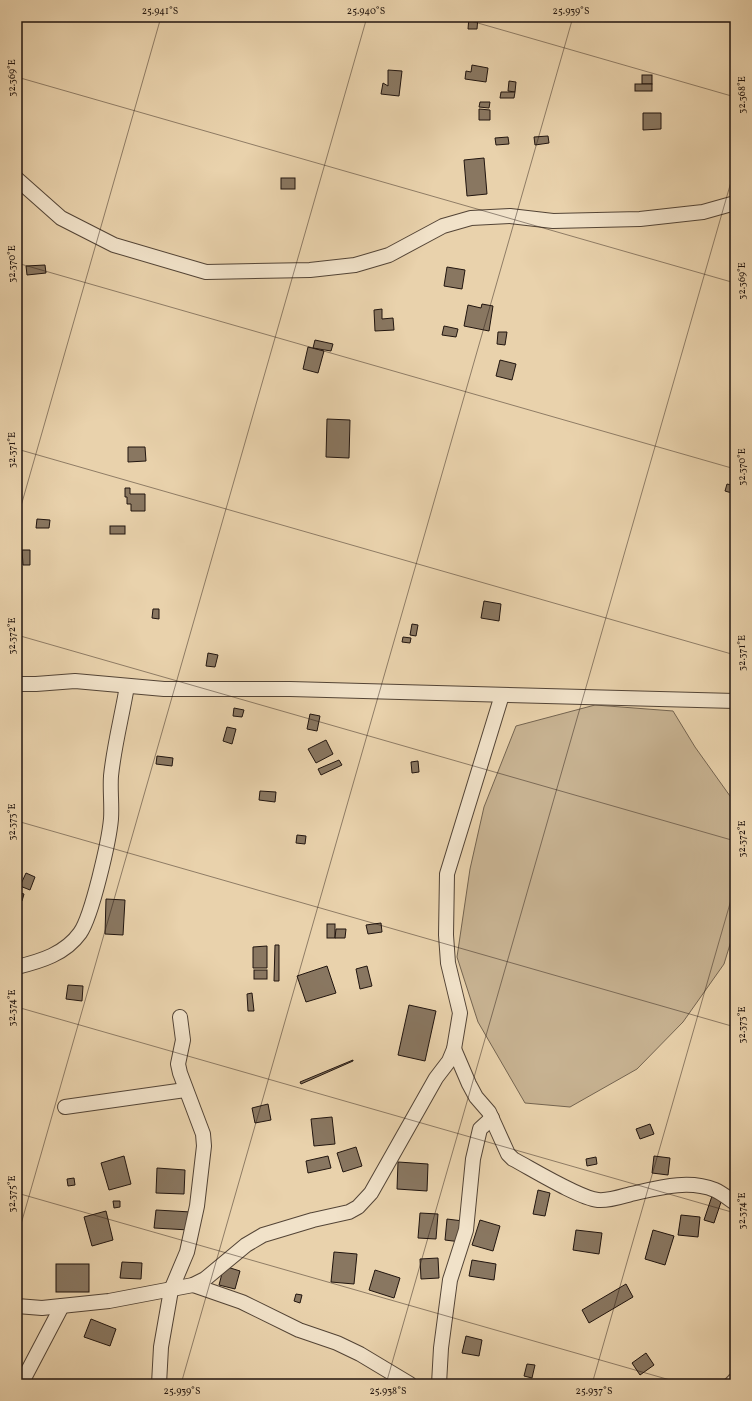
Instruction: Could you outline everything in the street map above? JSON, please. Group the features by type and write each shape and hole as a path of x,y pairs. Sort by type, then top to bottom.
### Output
{"street":[{"path":"17,179 61,218 114,245 206,272 310,270 355,265 389,255 443,226 471,218 510,216 553,221 640,219 703,212 735,203"},
{"path":"17,684 75,681 164,689 290,689 735,700"},
{"path":"17,967 39,962 57,954 76,937 84,925 98,884 111,820 111,776 127,686"},
{"path":"17,1306 42,1308 109,1301 192,1285 205,1280 246,1245 263,1235 313,1220 349,1212 358,1207 370,1193 436,1078 449,1061 454,1049 460,1013 448,956 446,935 447,874 502,695"},
{"path":"159,1384 161,1346 171,1290 187,1252 197,1206 202,1164 203,1134 186,1090 178,1064 183,1040 180,1017"},
{"path":"454,1049 469,1084 492,1118 508,1154 513,1159 588,1197 606,1200 658,1188 684,1185 702,1186 716,1190 735,1203"},
{"path":"65,1107 186,1090"},
{"path":"439,1384 440,1348 450,1280 466,1230 473,1159 480,1129 492,1118"},
{"path":"192,1285 242,1302 299,1330 337,1343 360,1354 410,1384"},
{"path":"21,1384 62,1306"},
{"path":"731,1384 735,1380"}],"shaded area":[{"path":"595,705 673,711 695,747 735,803 735,928 724,964 683,1022 637,1069 570,1107 525,1103 478,1022 457,957 470,869 484,807 516,726"}],"building":[{"path":"469,17 478,17 477,29 468,29"},
{"path":"472,65 488,68 486,82 465,79 466,71 471,72"},
{"path":"388,70 402,71 399,96 381,94 383,83 388,86"},
{"path":"642,75 652,75 652,84 642,84"},
{"path":"509,81 516,82 515,92 508,91"},
{"path":"635,84 652,84 652,91 635,91"},
{"path":"501,92 515,92 514,98 500,98"},
{"path":"480,102 490,102 489,108 479,107"},
{"path":"479,109 490,110 490,120 479,120"},
{"path":"643,113 661,113 661,129 643,130"},
{"path":"548,136 549,143 535,145 534,137"},
{"path":"508,137 509,144 496,145 495,138"},
{"path":"484,158 487,194 467,196 464,160"},
{"path":"281,178 295,178 295,189 281,189"},
{"path":"45,265 46,273 27,275 26,266"},
{"path":"447,267 465,270 462,289 444,286"},
{"path":"482,304 493,306 489,331 464,326 468,305 481,308"},
{"path":"382,309 382,319 393,318 394,330 375,331 374,310"},
{"path":"444,326 458,329 456,337 442,335"},
{"path":"498,332 507,332 505,345 497,344"},
{"path":"315,340 333,344 331,351 313,348"},
{"path":"308,347 324,351 318,373 303,369"},
{"path":"500,360 516,364 512,380 496,376"},
{"path":"327,419 350,420 349,458 326,457"},
{"path":"128,447 145,447 146,461 128,462"},
{"path":"727,484 735,486 735,494 725,491"},
{"path":"125,488 130,488 130,494 145,494 145,511 131,511 131,504 127,504 127,497 125,497"},
{"path":"37,519 50,520 49,528 36,528"},
{"path":"110,526 125,526 125,534 110,534"},
{"path":"22,550 30,550 30,565 23,565"},
{"path":"484,601 501,604 499,621 481,618"},
{"path":"153,609 159,609 159,619 152,618"},
{"path":"412,624 418,625 416,636 410,635"},
{"path":"403,637 411,638 410,643 402,642"},
{"path":"208,653 218,655 215,667 206,666"},
{"path":"234,708 244,710 242,717 233,716"},
{"path":"310,714 320,716 317,731 307,729"},
{"path":"227,727 236,729 232,744 223,741"},
{"path":"326,740 333,754 316,763 308,749"},
{"path":"157,756 173,758 172,766 156,764"},
{"path":"339,760 342,765 321,775 318,769"},
{"path":"418,761 419,772 412,773 411,762"},
{"path":"260,791 276,792 275,802 259,800"},
{"path":"297,835 306,836 305,844 296,843"},
{"path":"26,873 35,877 30,890 20,886"},
{"path":"17,892 24,894 22,901 17,899"},
{"path":"106,899 125,900 123,935 105,934"},
{"path":"381,923 382,932 368,934 366,925"},
{"path":"327,924 335,924 335,938 327,938"},
{"path":"336,929 346,929 345,938 335,938"},
{"path":"275,945 279,945 279,981 274,981"},
{"path":"267,946 267,968 253,968 253,947"},
{"path":"327,966 336,993 306,1002 297,976"},
{"path":"367,966 372,986 360,989 356,969"},
{"path":"254,970 267,970 267,979 254,979"},
{"path":"68,985 83,986 82,1001 66,999"},
{"path":"252,993 254,1011 248,1011 247,994"},
{"path":"409,1005 436,1011 425,1061 398,1055"},
{"path":"353,1060 301,1084 300,1082"},
{"path":"268,1104 271,1120 255,1123 252,1108"},
{"path":"332,1117 335,1144 314,1146 311,1119"},
{"path":"650,1124 654,1134 640,1139 636,1129"},
{"path":"356,1147 362,1166 343,1172 337,1153"},
{"path":"124,1156 131,1184 109,1190 101,1163"},
{"path":"328,1156 331,1168 308,1173 306,1161"},
{"path":"654,1156 670,1158 668,1175 652,1173"},
{"path":"596,1157 597,1164 587,1166 586,1159"},
{"path":"398,1162 428,1164 427,1191 397,1189"},
{"path":"157,1168 185,1170 184,1194 156,1193"},
{"path":"74,1178 75,1185 68,1186 67,1179"},
{"path":"538,1190 550,1193 545,1216 533,1214"},
{"path":"713,1193 723,1196 714,1223 704,1220"},
{"path":"113,1201 120,1201 120,1207 114,1208"},
{"path":"156,1210 191,1212 189,1230 154,1228"},
{"path":"106,1211 113,1240 92,1246 84,1217"},
{"path":"420,1213 438,1214 436,1239 418,1238"},
{"path":"681,1215 700,1217 698,1237 678,1235"},
{"path":"447,1219 463,1221 461,1242 445,1240"},
{"path":"480,1220 500,1226 493,1251 472,1245"},
{"path":"576,1230 602,1233 599,1254 573,1250"},
{"path":"653,1230 674,1236 665,1265 645,1259"},
{"path":"334,1252 357,1254 354,1284 331,1282"},
{"path":"438,1258 439,1278 421,1279 420,1259"},
{"path":"472,1260 496,1264 494,1280 469,1276"},
{"path":"122,1262 142,1263 141,1279 120,1278"},
{"path":"56,1264 89,1264 89,1292 56,1292"},
{"path":"224,1266 240,1271 235,1289 219,1285"},
{"path":"375,1270 400,1278 394,1298 369,1290"},
{"path":"626,1284 633,1297 589,1323 582,1310"},
{"path":"296,1294 302,1295 300,1303 294,1301"},
{"path":"91,1319 116,1329 110,1346 84,1337"},
{"path":"466,1336 482,1340 479,1356 462,1353"},
{"path":"646,1353 654,1365 640,1375 632,1363"},
{"path":"527,1364 535,1365 532,1378 524,1376"}]}
